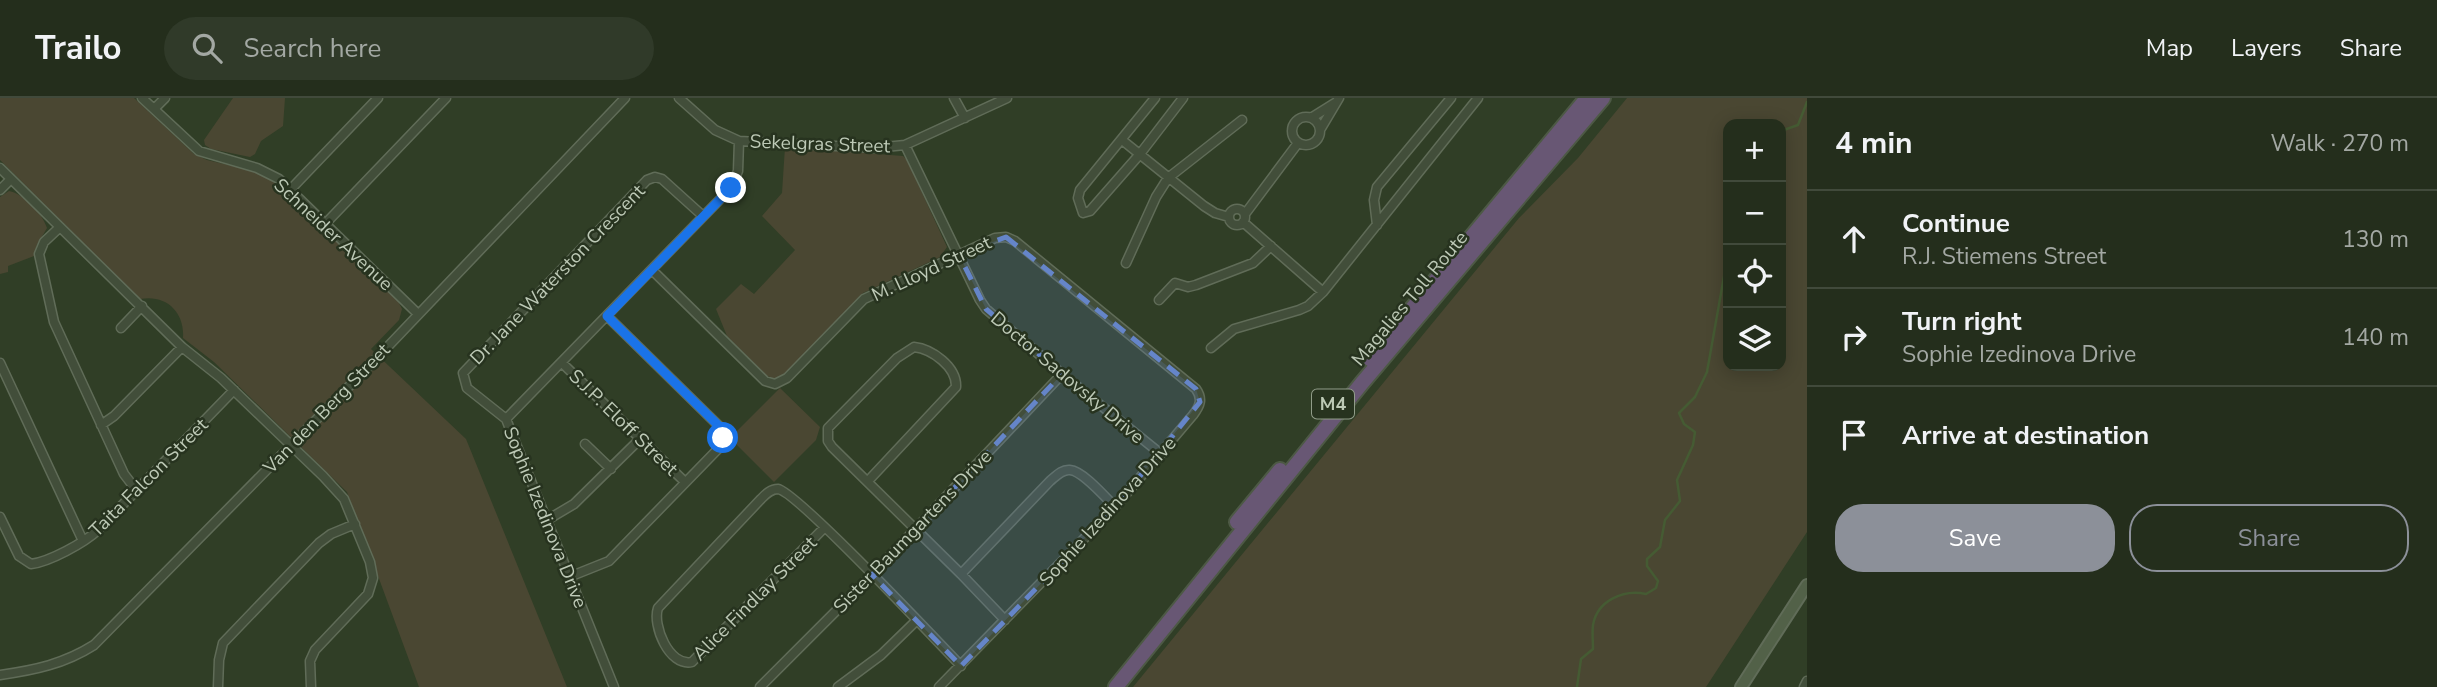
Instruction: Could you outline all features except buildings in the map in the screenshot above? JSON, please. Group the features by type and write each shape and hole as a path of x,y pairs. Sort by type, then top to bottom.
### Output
{"highway":[{"name":"Magalies Toll Route","path":"1105,687 1357,375 1587,98"},
{"name":"Magalies Toll Route","path":"1116,687 1362,383 1603,98"}],"main road":[{"path":"1741,687 1807,585"}],"street":[{"name":"Schneider Avenue","path":"142,98 199,151 257,168 279,179 417,313"},
{"path":"154,109 165,98"},
{"path":"291,190 378,98"},
{"path":"326,223 446,98"},
{"name":"Van den Berg Street","path":"0,675 45,668 63,662 94,645 625,98"},
{"name":"Sekelgras Street","path":"679,98 715,131 738,141 874,148 905,145 1007,98"},
{"path":"954,98 965,118"},
{"path":"1155,98 1080,190 1078,198 1083,213 1090,211 1140,154 1183,98"},
{"path":"1377,225 1374,200 1377,187 1451,98"},
{"path":"1210,348 1234,329 1308,306 1323,292 1478,98"},
{"path":"1311,118 1337,101"},
{"path":"1320,130 1311,118 1302,117 1292,127 1292,136 1298,143 1306,145 1314,142 1337,101"},
{"path":"1126,263 1156,197 1168,178 1242,120"},
{"path":"1122,140 1214,213 1229,217 1234,225 1244,218 1261,189 1298,143"},
{"name":"Sophie Izedinova Drive","path":"614,687 506,419 731,188 737,178 738,141"},
{"name":"Doctor Sadovsky Drive","path":"905,145 986,309 1161,454"},
{"path":"0,168 182,347 234,390 340,494 370,562 372,586 366,597 315,650 310,661 311,687"},
{"name":"Dr. Jane Waterston Crescent","path":"506,419 467,388 463,377 466,368 644,182 655,177 663,179 703,216"},
{"path":"0,190 11,179"},
{"path":"1229,217 1232,211 1261,189"},
{"path":"1236,209 1271,246 1323,292"},
{"path":"60,227 42,245 39,254 55,327 126,478 137,491"},
{"name":"M. Lloyd Street","path":"652,270 765,381 775,384 787,378 864,299 995,238 1011,239 1196,389"},
{"path":"1159,300 1175,283 1188,287 1196,285 1253,263 1271,246"},
{"path":"121,328 142,306"},
{"path":"569,576 609,561 719,448 723,438 722,431 607,316"},
{"path":"101,425 114,416 182,347"},
{"path":"867,481 956,387 957,377 951,369 925,348 914,347 906,350 828,428 828,440 832,447 961,573 1005,620"},
{"path":"0,363 83,541"},
{"name":"S.J.P. Eloff Street","path":"562,363 685,482"},
{"name":"Sister Baumgartens Drive","path":"760,687 872,575 1062,374"},
{"name":"Sophie Izedinova Drive","path":"939,687 1115,507 1161,454 1198,409 1200,395 1196,389"},
{"name":"Taita Falcon Street","path":"0,517 19,556 31,564 44,561 83,541 98,530 137,491 234,390"},
{"path":"547,520 574,504 640,439"},
{"path":"585,444 611,468"},
{"path":"961,573 1050,481 1065,471 1072,470 1081,474 1115,507"},
{"name":"Alice Findlay Street","path":"824,528 692,662 677,660 668,652 657,621 658,608 770,491 784,491 824,528 872,575 961,666"},
{"path":"218,687 223,643 319,543 331,534 355,524"},
{"path":"838,687 881,655 917,621"},
{"path":"1804,687 1807,681"}],"highlighted area":[{"path":"1006,237 1196,389 1200,402 1115,507 961,666 872,575 1062,374 986,309 959,255"}],"shaded area":[{"path":"0,98 134,98 194,154 207,160 254,171 277,182 396,297 402,309 399,320 371,349 466,439 567,687 419,687 347,492 214,362 183,338 181,320 172,307 158,299 140,299 0,160"},
{"path":"233,98 285,98 283,126 261,141 255,154 250,157 211,149 205,145 204,140"},
{"path":"1627,98 1807,98 1807,532 1706,687 1133,687 1519,218 1578,158"},
{"path":"785,147 903,156 947,247 940,257 863,293 782,377 775,379 767,376 727,336 716,309 741,284 754,294 795,250 762,216 782,193"},
{"path":"9,191 32,205 47,228 34,256 8,266 8,272 0,274 0,197"},
{"path":"780,388 820,427 816,440 774,482 730,438"}],"waterway":[{"path":"1786,129 1798,125 1807,102"},
{"path":"1577,687 1581,659 1593,649 1593,625 1600,609 1620,595 1646,594 1656,588 1658,581 1647,566 1647,559 1660,547 1665,520 1680,501 1677,480 1693,445 1695,432 1684,424 1679,413 1695,397 1707,372 1728,254 1728,182"}],"route":[{"path":"723,438 720,427 607,316 731,188"}]}
